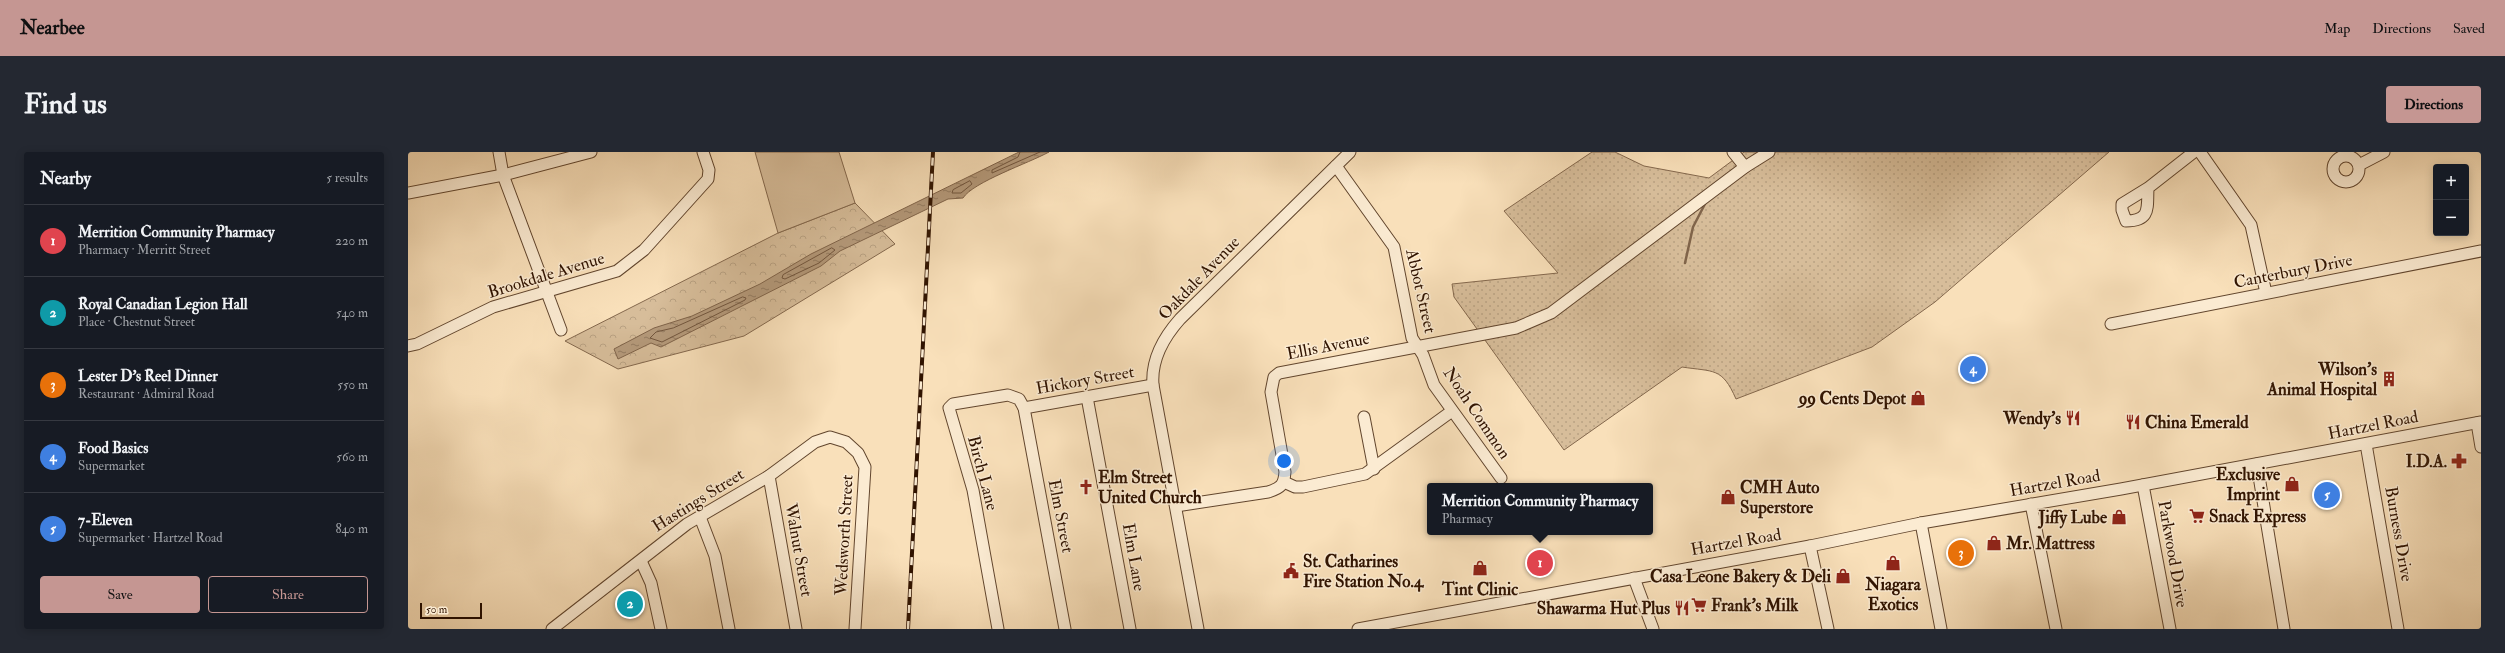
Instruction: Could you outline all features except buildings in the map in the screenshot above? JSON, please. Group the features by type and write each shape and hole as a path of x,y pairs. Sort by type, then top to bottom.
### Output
{"street":[{"path":"499,152 503,175 561,330"},
{"path":"408,193 503,175 591,152"},
{"name":"Brookdale Avenue","path":"408,346 418,344 493,307 548,293 617,271 644,250 708,179 709,170 703,152"},
{"name":"Oakdale Avenue","path":"1198,629 1152,385 1153,368 1170,330 1350,152"},
{"path":"1733,152 1745,167"},
{"path":"1416,346 1516,328 1551,313 1745,167 1769,152"},
{"path":"2148,188 2194,152"},
{"path":"2200,152 2251,225 2266,293"},
{"path":"2359,165 2384,152"},
{"name":"Abbot Street","path":"1336,166 1394,247 1412,338 1416,346"},
{"name":"Canterbury Drive","path":"2111,324 2481,251"},
{"name":"Noah Common","path":"1416,346 1423,355 1434,385 1500,478"},
{"name":"Ellis Avenue","path":"1284,482 1285,472 1271,392 1274,377 1292,370 1416,346"},
{"name":"Hickory Street","path":"1024,408 1152,385"},
{"name":"Birch Lane","path":"998,629 973,490 948,408 953,404 1008,395 1019,399 1024,408"},
{"name":"Elm Lane","path":"1087,397 1130,629"},
{"name":"Elm Street","path":"1024,408 1065,629"},
{"path":"1176,506 1268,492 1280,488 1284,482 1294,487 1303,487 1365,474 1374,469 1452,411"},
{"path":"1364,417 1374,469"},
{"path":"2479,422 2481,447"},
{"name":"Hartzel Road","path":"1358,629 1810,546 1921,523 2143,485 2479,422"},
{"name":"Hastings Street","path":"552,629 641,561 654,548 700,517 769,476 815,442 830,437"},
{"name":"Wedsworth Street","path":"830,437 846,442 858,453 864,467 855,629"},
{"name":"Burness Drive","path":"2366,444 2398,629"},
{"path":"2257,464 2284,629"},
{"name":"Walnut Street","path":"769,476 796,629"},
{"name":"Parkwood Drive","path":"2143,485 2170,629"},
{"path":"2032,504 2056,629"},
{"path":"700,517 715,556 729,629"},
{"path":"1921,523 1940,629"},
{"path":"1810,546 1828,629"},
{"path":"641,561 652,583 661,629"},
{"path":"1634,578 1653,629"}],"green space":[{"path":"755,152 839,152 855,203 778,233"},
{"path":"1592,152 1615,152 1644,166 1709,178 1744,152 2109,152 1935,302 1872,347 1736,399 1726,381 1716,373 1682,367 1564,450 1454,297 1452,284 1558,273 1504,211"},
{"path":"855,203 895,244 744,336 618,369 565,341 778,233"}],"water":[{"path":"1019,152 1049,152 989,179 969,192 963,198 948,199 840,251 821,266 661,347 651,343 618,359 614,349 654,328 692,316 760,284 811,254"}],"waterway":[{"path":"1685,263 1693,227 1706,202"}],"railway":[{"path":"908,629 933,152"}],"place":[{"name":"Food Basics","path":"1973,369"},
{"name":"Wilson's Animal Hospital","path":"2389,379"},
{"name":"99 Cents Depot","path":"1918,398"},
{"name":"Wendy's","path":"2073,418"},
{"name":"China Emerald","path":"2133,422"},
{"name":"I.D.A.","path":"2459,461"},
{"name":"Exclusive Imprint","path":"2292,484"},
{"name":"Elm Street United Church","path":"1086,487"},
{"name":"7-Eleven","path":"2327,495"},
{"name":"CMH Auto Superstore","path":"1728,497"},
{"name":"Snack Express","path":"2197,516"},
{"name":"Jiffy Lube","path":"2119,517"},
{"name":"Mr. Mattress","path":"1994,543"},
{"name":"Lester D's Reel Dinner","path":"1961,553"},
{"name":"Merrition Community Pharmacy","path":"1540,563"},
{"name":"Niagara Exotics","path":"1893,563"},
{"name":"Tint Clinic","path":"1480,568"},
{"name":"St. Catharines Fire Station No.4","path":"1291,571"},
{"name":"Casa Leone Bakery & Deli","path":"1843,576"},
{"name":"Royal Canadian Legion Hall","path":"630,604"},
{"name":"Frank's Milk","path":"1699,605"},
{"name":"Shawarma Hut Plus","path":"1682,608"}]}
